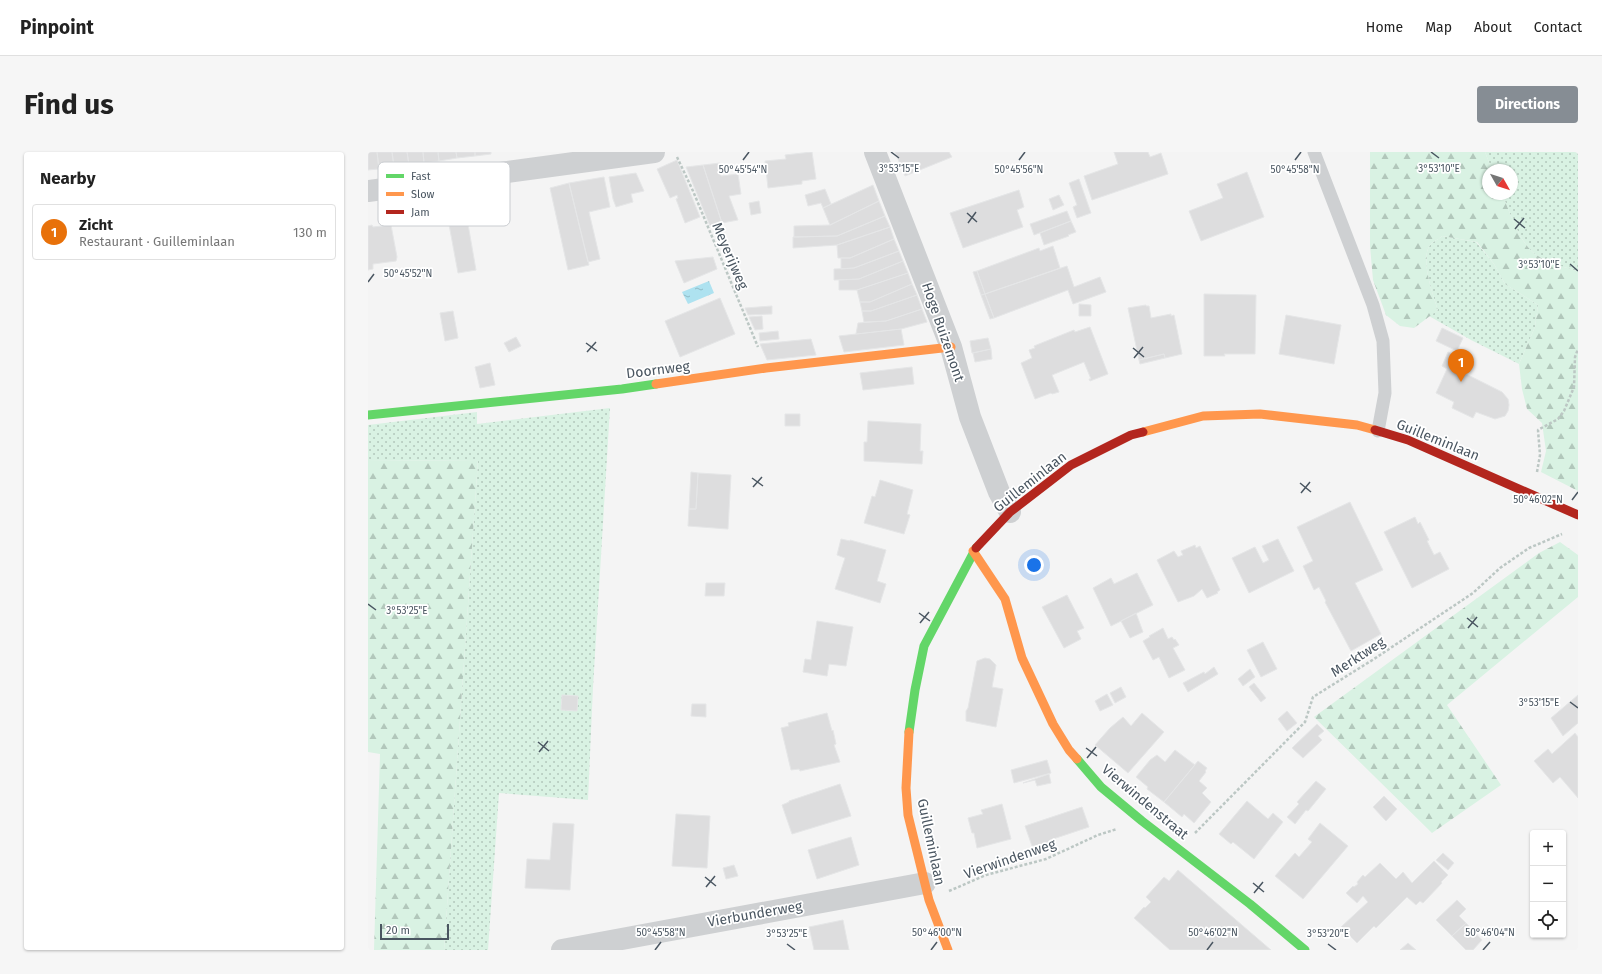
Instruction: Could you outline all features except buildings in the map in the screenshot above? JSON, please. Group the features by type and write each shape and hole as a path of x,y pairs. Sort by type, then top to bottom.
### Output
{"street":[{"path":"510,172 654,152"},
{"name":"Hoge Buizemont","path":"876,152 951,347 970,417 999,492 1010,512"},
{"path":"368,191 378,190"},
{"name":"Doornweg","path":"368,415 622,388 766,368 951,347"},
{"name":"Guilleminlaan","path":"948,950 927,891 908,815 906,788 908,739 915,690 924,646 973,551 1010,512 1071,465 1131,435 1203,416 1260,414 1357,425 1408,440 1529,493 1576,517"},
{"name":"Vierwindenstraat","path":"973,551 1005,599 1022,658 1053,724 1069,750 1101,787 1142,821 1250,904 1305,950"},
{"name":"Vierbunderweg","path":"562,950 927,891"}],"lane":[{"path":"1314,152 1372,305 1383,341 1385,393 1378,431"}],"path":[{"name":"Meyerijweg","path":"674,152 693,191 730,285 766,368"},
{"path":"1529,493 1536,477 1540,455 1538,430 1558,419 1564,411 1574,387 1575,357 1578,350"},
{"name":"Merktweg","path":"1179,849 1305,722 1313,697 1374,659 1473,593 1500,568 1529,548 1565,533 1576,517"},
{"name":"Vierwindenweg","path":"927,891 1046,859 1098,835 1142,821"}],"green space":[{"path":"1370,152 1485,152 1490,164 1482,164 1482,200 1505,200 1516,226 1529,249 1544,259 1578,271 1578,491 1541,472 1546,451 1542,423 1527,409 1522,389 1519,364 1535,327 1538,305 1505,284 1494,264 1477,242 1442,236 1430,245 1427,251 1426,259 1428,277 1438,310 1414,328 1400,326 1386,315 1373,280 1370,246"},
{"path":"1485,152 1578,152 1578,271 1544,259 1529,249 1516,226 1505,200 1518,200 1518,164 1490,164"},
{"path":"1442,236 1476,242 1494,264 1505,284 1538,305 1535,327 1519,364 1471,340 1429,316 1438,310 1428,277 1426,259 1427,251 1431,244"},
{"path":"610,408 593,687 588,800 499,793 488,950 444,950 478,460 368,461 368,425 477,412 477,424"},
{"path":"478,460 444,950 374,950 380,754 368,752 368,461"},
{"path":"1560,542 1578,555 1578,597 1447,705 1501,785 1432,833 1314,717 1539,553"}],"water":[{"path":"709,281 714,293 688,304 682,292"}],"traffic: fast":[{"path":"368,415 622,389 656,384"},
{"path":"909,732 915,690 924,646 976,548"},
{"path":"1077,759 1101,787 1142,821 1250,904 1305,950"}],"traffic: slow":[{"path":"656,384 766,368 951,347"},
{"path":"1143,432 1203,416 1260,414 1357,425 1375,430"},
{"path":"973,551 1005,599 1022,658 1053,724 1069,750 1077,759"},
{"path":"909,732 906,788 908,815 929,900 948,950"}],"traffic: jam":[{"path":"1375,430 1408,440 1578,515"},
{"path":"976,548 1010,512 1071,465 1131,435 1143,432"}],"place":[{"name":"Zicht","path":"1461,382"}]}
